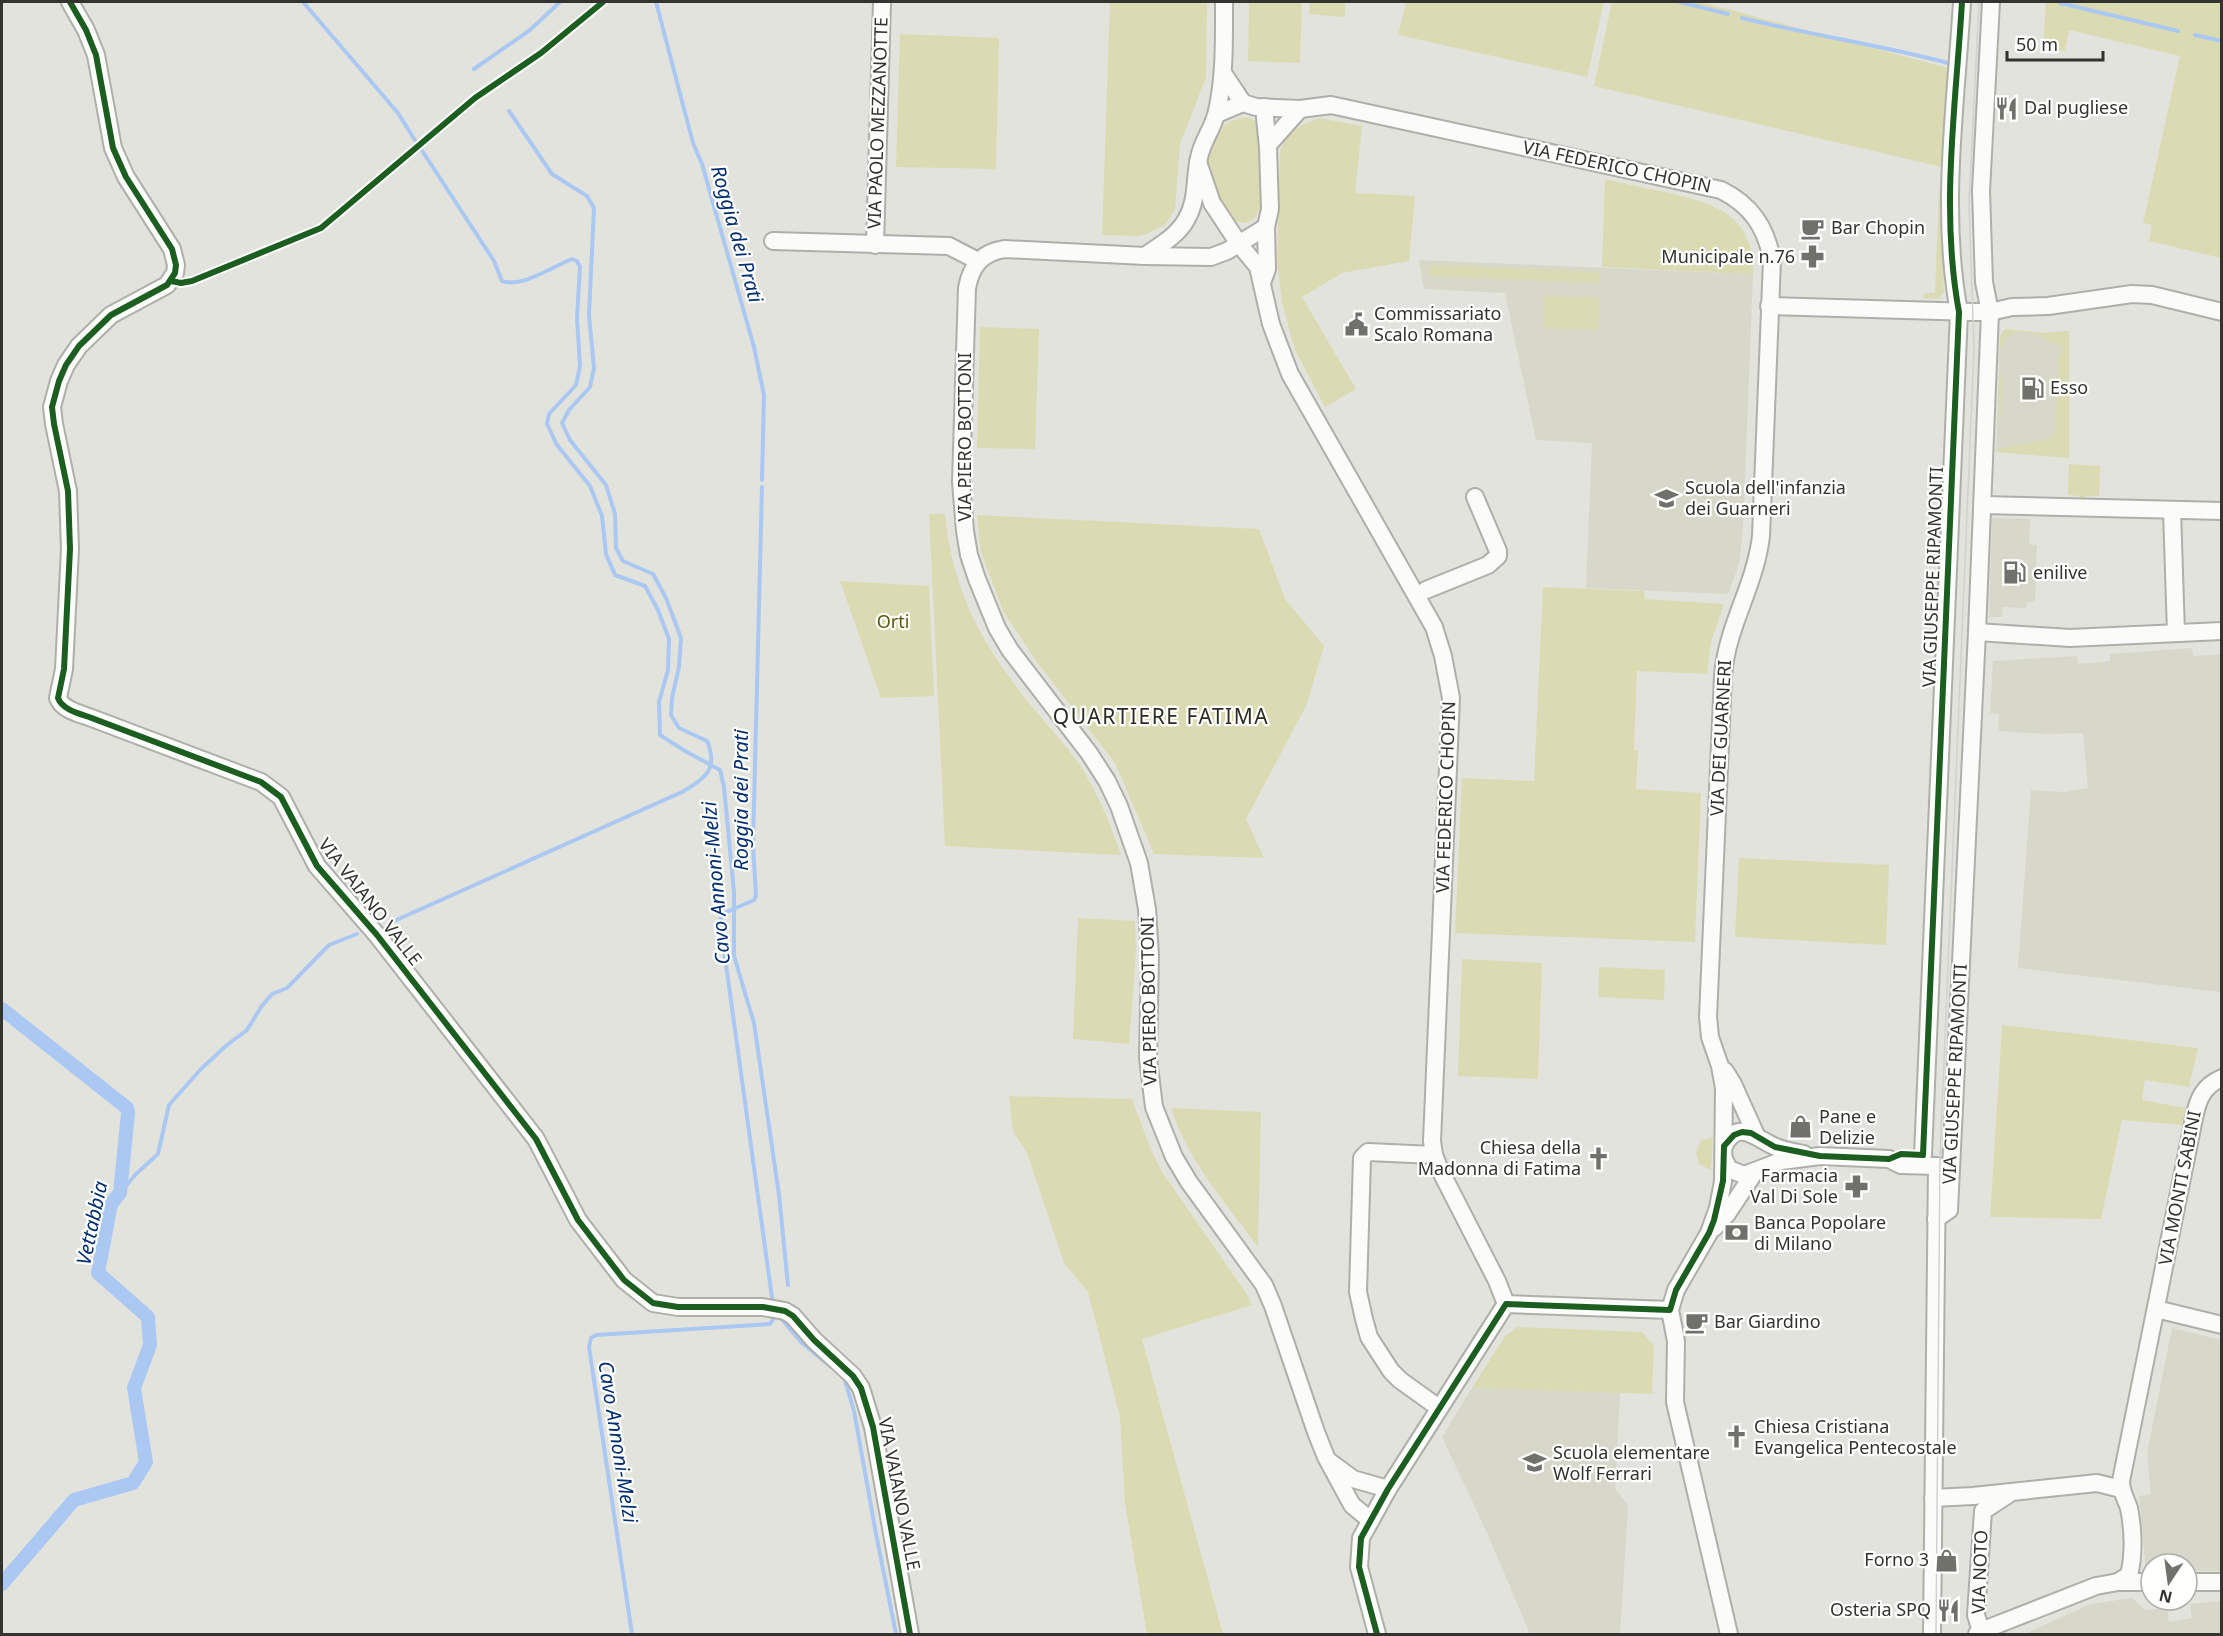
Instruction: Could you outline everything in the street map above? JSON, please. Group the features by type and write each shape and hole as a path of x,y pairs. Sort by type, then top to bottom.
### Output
{"street":[{"name":"VIA VAIANO VALLE","path":"70,2 86,30 96,55 113,148 126,177 172,249 176,265 171,280 162,290 111,315 79,346 59,381 52,406 68,490 70,549 64,669 58,699 62,705 74,711 232,771 271,788 281,797 317,866 373,930 536,1139 578,1220 624,1280 653,1303 678,1307 763,1307 784,1311 793,1316 814,1340 853,1376 861,1388 873,1427 910,1635"},
{"name":"VIA PAOLO MEZZANOTTE","path":"875,245 882,2"},
{"path":"1145,256 1178,232 1195,199 1198,162 1203,142 1217,114 1223,73 1224,2"},
{"name":"VIA GIUSEPPE RIPAMONTI","path":"1944,1171 1923,1155 1959,312 1954,284 1950,195 1962,2"},
{"name":"VIA GIUSEPPE RIPAMONTI","path":"1932,1635 1936,1220 1949,1210 1944,1171 1951,1156 1983,505 1990,312 1984,282 1981,191 1991,2"},
{"path":"1223,73 1243,103"},
{"path":"1217,114 1243,103 1264,107"},
{"name":"VIA FEDERICO CHOPIN","path":"1247,235 1270,209 1268,144 1264,107 1300,109 1319,105 1346,107 1721,190 1744,205 1765,232 1772,260 1769,306"},
{"path":"1268,144 1300,109"},
{"path":"773,241 949,246 978,261 990,253 1005,249 1211,257 1247,235 1212,203 1198,162"},
{"name":"VIA FEDERICO CHOPIN","path":"1247,235 1267,269 1263,281"},
{"name":"VIA FEDERICO CHOPIN","path":"1247,235 1263,281 1271,324 1286,367 1434,627 1443,656 1451,698 1432,1141 1434,1155 1497,1281 1506,1304"},
{"name":"VIA PIERO BOTTONI","path":"978,261 971,272 967,288 962,431 962,504 969,555 997,628 1022,668 1089,753 1107,781 1123,814 1139,863 1150,934 1148,1058 1154,1107 1174,1157 1189,1182 1264,1285 1328,1460 1353,1507 1370,1520"},
{"path":"1769,306 1990,312 2012,307 2048,306 2142,295 2222,312"},
{"name":"VIA DEI GUARNERI","path":"1709,1233 1721,1195 1724,1153 1724,1088 1720,1066 1710,1037 1708,1010 1723,676 1730,633 1753,578 1759,555 1769,306"},
{"path":"1426,590 1488,565 1498,556 1475,497"},
{"path":"1983,505 2222,511"},
{"path":"2172,510 2176,633"},
{"path":"1977,632 2070,638 2222,631"},
{"name":"VIA DEI GUARNERI","path":"1720,1066 1733,1084 1758,1137"},
{"name":"VIA MONTI SABINI","path":"2121,1489 2198,1099 2206,1088 2222,1077"},
{"path":"1820,1156 1781,1161 1758,1170 1738,1174 1729,1169 1724,1153 1728,1139 1738,1133 1747,1132 1782,1149 1820,1156 1889,1159 1901,1165 1944,1171"},
{"path":"1729,1635 1675,1402 1676,1341 1670,1310 1676,1290 1709,1233 1727,1214 1758,1170 1766,1154 1758,1137"},
{"path":"1434,1155 1368,1152 1362,1158 1358,1292 1369,1337 1382,1359 1400,1380 1439,1408"},
{"path":"1889,1159 1901,1154 1923,1155"},
{"path":"1377,1635 1360,1575 1358,1558 1361,1538 1388,1489 1506,1304 1670,1310"},
{"path":"2156,1309 2222,1325"},
{"name":"VIA PIERO BOTTONI","path":"1328,1460 1353,1479 1388,1489"},
{"name":"VIA NOTO","path":"1933,1498 2097,1483 2121,1489"},
{"path":"2118,1582 2129,1575 2132,1560 2128,1508 2121,1489"},
{"name":"VIA NOTO","path":"2012,1492 1983,1511 1976,1615 1979,1633 2096,1586 2118,1582 2139,1582"},
{"path":"2199,1582 2222,1582"}],"shaded area":[{"path":"1419,260 1753,274 1743,529 1739,564 1728,594 1586,588 1592,443 1536,440 1505,293 1424,289"},
{"path":"2005,329 2044,333 2069,331 2069,458 1996,452 2000,336"},
{"path":"1992,518 2030,519 2029,544 2037,545 2035,602 2027,602 2026,608 2003,607 2002,617 1989,617"},
{"path":"2192,648 2193,656 2221,654 2221,992 2018,968 2031,790 2065,792 2088,788 2083,733 2047,734 1998,731 1999,714 1990,713 1993,661 2077,656 2078,664 2110,661 2110,654"},
{"path":"2172,1328 2221,1340 2221,1571 2199,1571 2199,1552 2144,1552 2139,1496 2151,1494 2147,1453"},
{"name":"Scuola elementare Wolf Ferrari","path":"1472,1388 1620,1393 1615,1489 1628,1505 1620,1634 1530,1634 1488,1535 1442,1437"},
{"path":"2132,1598 2139,1604 2139,1612 2168,1612 2169,1622 2192,1618 2191,1612 2199,1612 2199,1603 2221,1601 2221,1634 2027,1634 2090,1604"}],"green space":[{"path":"1110,2 1207,2 1206,77 1180,144 1175,209 1166,224 1138,236 1102,235"},
{"path":"1249,2 1302,2 1300,63 1248,61"},
{"path":"1310,2 1345,2 1345,17 1309,14"},
{"path":"1406,2 1604,2 1587,77 1398,35"},
{"path":"1612,2 1701,2 1948,68 1942,167 1594,86"},
{"path":"2046,2 2221,2 2221,258 2149,241 2152,225 2143,223 2180,56 2069,30 2065,51 2043,49"},
{"path":"900,34 999,38 996,169 896,167"},
{"path":"1245,117 1259,124 1262,204 1255,218 1245,223 1234,220 1223,207 1209,174 1208,160 1212,142 1221,128 1236,119"},
{"path":"1320,118 1362,126 1355,193 1415,196 1409,261 1342,273 1302,297 1356,389 1325,407 1295,350 1282,303 1277,262 1280,151 1296,130"},
{"path":"1605,179 1686,197 1717,208 1740,226 1747,238 1752,254 1753,274 1602,267"},
{"path":"1939,191 1941,191 1944,292 1938,299 1923,298 1924,293 1935,293"},
{"path":"1430,265 1600,272 1600,283 1429,276"},
{"path":"1544,296 1599,298 1598,330 1544,328"},
{"path":"980,327 1039,329 1035,449 977,448"},
{"path":"2005,329 2044,333 2069,331 2069,458 1996,452 1998,449 2049,439 2055,434 2059,355 2063,349 2031,333 2017,332 2009,335 2000,349 2000,336"},
{"path":"1999,374 2003,379 1999,419"},
{"path":"2069,464 2100,466 2099,496 2087,496 2082,499 2079,496 2068,495"},
{"path":"929,514 945,514 955,569 973,618 999,662 1081,767 1104,810 1121,855 945,846"},
{"path":"977,515 1259,529 1285,599 1324,646 1307,704 1246,819 1264,858 1154,854 1115,763 1037,662 1003,611 981,552"},
{"name":"Orti","path":"840,581 929,586 934,696 881,698"},
{"path":"1543,587 1644,591 1645,599 1724,604 1711,642 1707,674 1637,671 1634,750 1638,751 1636,789 1701,793 1695,942 1455,933 1462,778 1534,781"},
{"path":"1739,858 1889,865 1886,945 1735,937"},
{"path":"1078,918 1135,921 1136,953 1129,1044 1073,1039"},
{"path":"1462,959 1542,963 1538,1079 1458,1076"},
{"path":"1599,967 1665,970 1664,1000 1598,997"},
{"path":"2002,1025 2198,1048 2189,1087 2145,1080 2142,1100 2186,1108 2183,1125 2122,1120 2101,1219 1990,1217"},
{"path":"1009,1096 1132,1099 1151,1150 1162,1172 1252,1305 1142,1339 1223,1634 1147,1634 1125,1503 1120,1417 1088,1292 1064,1263 1027,1153 1013,1131"},
{"path":"1171,1108 1261,1112 1258,1247 1198,1164 1187,1146"},
{"path":"1713,1137 1710,1170 1699,1164 1696,1152 1701,1140"},
{"path":"1517,1327 1642,1332 1654,1346 1652,1394 1472,1388 1505,1336"}],"waterway":[{"name":"Cavo Annoni-Melzi","path":"303,2 398,113 416,142"},
{"path":"474,69 530,30 560,2"},
{"name":"Roggia dei Prati","path":"656,2 693,143 702,164 754,347 764,395 762,480"},
{"path":"1680,2 1728,14"},
{"path":"2060,3 2178,31"},
{"path":"1742,18 1948,63"},
{"path":"2195,35 2222,41"},
{"path":"392,922 682,792 703,778 710,766 711,759 707,741 679,728 671,715 681,638 666,598 653,574 623,561 616,548 615,514 606,485 570,440 562,423 569,410 590,387 594,368 589,315 594,208 587,196 552,174 509,111"},
{"name":"Cavo Annoni-Melzi","path":"421,149 494,261 502,281 519,282 572,259 577,261 580,267 577,318 580,366 576,385 549,414 547,424 557,445 590,486 602,516 606,554 615,575 645,586 658,610 669,639 668,670 659,702 660,735 720,770 724,787 734,892 734,956 754,1023 779,1195 788,1285"},
{"name":"Roggia dei Prati","path":"762,487 753,845 756,896 754,900 722,914 720,921 773,1305"},
{"path":"120,1193 158,1154 169,1105 201,1069 247,1030 272,994 287,988 329,945 357,934"},
{"name":"Vettabbia","path":"2,1009 127,1108 120,1193 111,1204 98,1273 148,1317 150,1345 134,1388 146,1462 133,1483 74,1500 2,1584"},
{"name":"Cavo Annoni-Melzi","path":"632,1634 589,1347 591,1338 596,1335 770,1324 776,1315"},
{"name":"Roggia dei Prati","path":"779,1316 801,1342 831,1367"},
{"name":"Roggia dei Prati","path":"844,1377 854,1411 896,1634"}],"tram line":[{"path":"1936,1634 1940,1156 1974,348 1969,204 1979,2"}],"cycle path":[{"path":"70,2 86,30 96,55 113,148 126,177 172,249 176,265 175,273 167,285 111,315 79,346 66,365 52,407 68,491 70,549 64,669 58,698 60,702 75,712 261,782 281,797 317,866 377,935 536,1139 578,1220 624,1280 653,1303 678,1307 763,1307 785,1311 793,1316 814,1340 853,1376 861,1388 873,1427 910,1634"},
{"path":"171,281 181,283 192,281 321,228 475,98 541,53 603,2"},
{"path":"1377,1634 1359,1567 1361,1538 1388,1489 1506,1304 1670,1310 1676,1290 1709,1233 1714,1220 1723,1181 1724,1146 1734,1135 1742,1132 1751,1133 1775,1147 1820,1156 1889,1159 1901,1154 1923,1155 1959,312 1953,274 1950,196 1953,118 1962,2"}],"place":[{"name":"Dal pugliese","path":"2006,108"},
{"name":"Bar Chopin","path":"1813,228"},
{"name":"Municipale n.76","path":"1813,257"},
{"name":"Commissariato Scalo Romana","path":"1356,324"},
{"name":"Esso","path":"2032,388"},
{"name":"Scuola dell'infanzia dei Guarneri","path":"1667,498"},
{"name":"enilive","path":"2015,573"},
{"name":"Pane e Delizie","path":"1801,1127"},
{"name":"Chiesa della Madonna di Fatima","path":"1599,1158"},
{"name":"Farmacia Val Di Sole","path":"1856,1186"},
{"name":"Banca Popolare di Milano","path":"1736,1233"},
{"name":"Bar Giardino","path":"1696,1322"},
{"name":"Chiesa Cristiana Evangelica Pentecostale","path":"1736,1437"},
{"name":"Scuola elementare Wolf Ferrari","path":"1535,1463"},
{"name":"Forno 3","path":"1947,1560"},
{"name":"Osteria SPQ","path":"1949,1610"}],"district":[{"name":"QUARTIERE FATIMA","path":"1161,717"}]}
